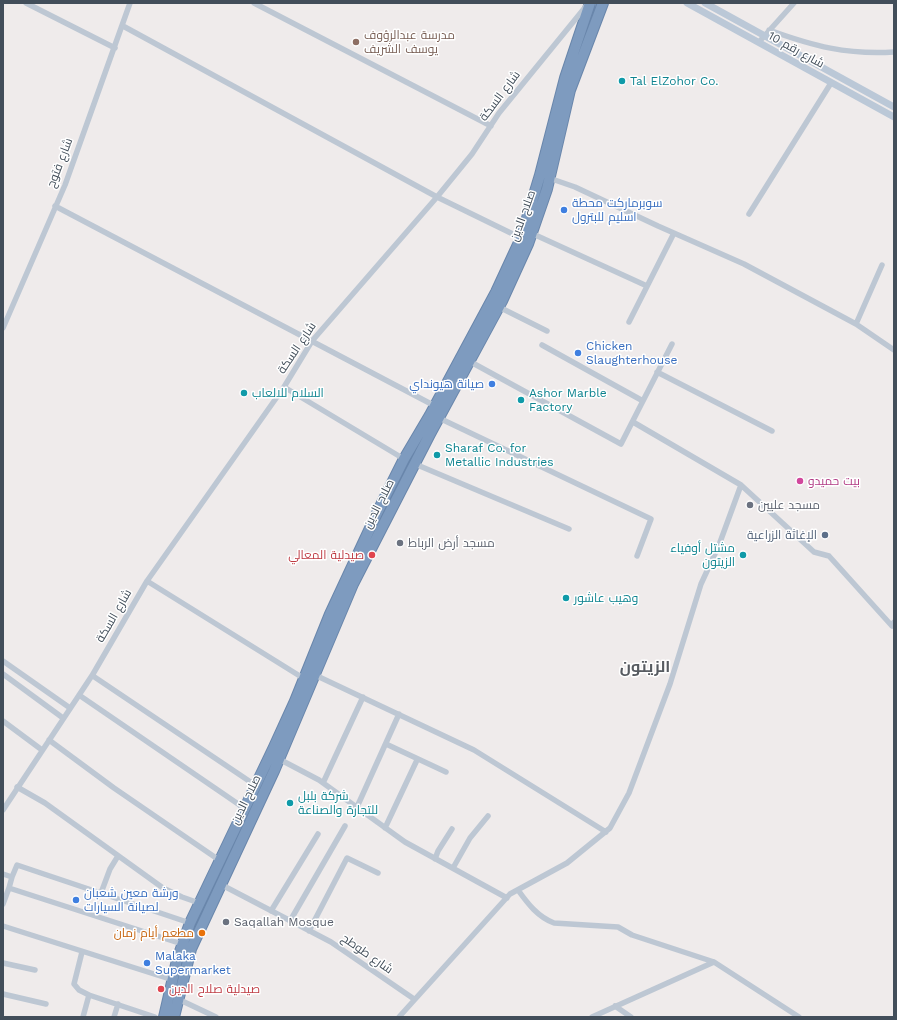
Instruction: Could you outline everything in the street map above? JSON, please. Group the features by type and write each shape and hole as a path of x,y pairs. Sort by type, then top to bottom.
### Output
{"highway":[{"name":"صلاح الدين","path":"164,1017 182,944 198,903 295,701 303,678 343,585 404,459 435,406 496,292 521,238 540,175 564,78 589,3"},
{"name":"صلاح الدين","path":"174,1017 191,949 279,759 316,675 353,584 439,418 499,307 532,233 549,178 570,90 603,3"}],"main road":[{"name":"شارع رقم 10","path":"687,3 894,117"},
{"name":"شارع رقم 10","path":"705,3 767,33 894,107"}],"street":[{"path":"26,3 115,48"},
{"name":"شارع فتوح","path":"3,328 65,185 130,3"},
{"path":"254,3 491,126"},
{"name":"شارع السكة","path":"3,810 93,674 147,581 284,387 312,341 437,197 472,154 491,126 589,3"},
{"path":"759,42 794,3"},
{"path":"123,26 437,197 521,238"},
{"path":"767,33 810,45 848,52 894,52"},
{"path":"749,214 831,83"},
{"path":"549,178 575,187 744,264 856,324 894,350"},
{"path":"55,206 435,406"},
{"path":"532,233 647,286"},
{"path":"629,322 674,233"},
{"path":"856,324 882,264"},
{"path":"499,307 546,331"},
{"path":"470,361 622,444 672,344"},
{"path":"542,345 643,401"},
{"path":"658,372 772,431"},
{"path":"284,387 404,459"},
{"path":"439,418 651,519 637,556"},
{"path":"633,422 741,485 814,552 829,556 892,626 894,622"},
{"path":"415,464 569,529"},
{"path":"399,1017 507,898 518,890 567,863 606,832 629,793 670,684 701,584 719,545 741,485"},
{"path":"147,581 303,678"},
{"path":"3,661 70,708"},
{"path":"3,674 64,718"},
{"path":"93,674 93,676 255,785"},
{"path":"316,675 474,750 606,832"},
{"path":"79,695 244,808"},
{"path":"323,783 363,697"},
{"path":"357,807 399,714"},
{"path":"3,721 42,750"},
{"path":"49,740 114,788 219,860"},
{"path":"386,744 417,760 446,772"},
{"path":"279,759 323,783 405,842 507,898"},
{"path":"386,828 417,760"},
{"path":"18,787 45,804 162,888 198,903"},
{"path":"453,868 470,838 488,816"},
{"path":"290,921 345,826"},
{"path":"435,859 438,851 452,829"},
{"path":"271,911 318,834"},
{"path":"101,893 110,869 118,856"},
{"path":"309,931 347,858 378,873"},
{"path":"3,904 17,865 190,923"},
{"path":"3,874 12,877"},
{"name":"شارع طوطح","path":"220,884 331,942 414,999"},
{"path":"9,888 182,944"},
{"path":"518,890 529,904 547,920 554,923 618,927 632,934 714,962 799,1017"},
{"path":"3,926 174,980"},
{"path":"82,952 74,984 79,990 89,995 156,1017"},
{"path":"592,1017 714,962"},
{"path":"3,963 35,970"},
{"path":"3,994 46,1004"},
{"path":"83,1017 89,995"},
{"path":"178,999 216,1017"},
{"path":"114,1017 118,1004"},
{"path":"615,1006 631,1017"}],"place":[{"name":"مدرسة عبدالرؤوف يوسف الشريف","path":"356,42"},
{"name":"Tal ElZohor Co.","path":"622,81"},
{"name":"سوبرماركت محطة اسليم للبترول","path":"564,210"},
{"name":"Chicken Slaughterhouse","path":"578,353"},
{"name":"صيانة هيونداي","path":"492,384"},
{"name":"السلام للالعاب","path":"244,393"},
{"name":"Ashor Marble Factory","path":"521,400"},
{"name":"Sharaf Co. for Metallic Industries","path":"437,455"},
{"name":"بيت حميدو","path":"800,481"},
{"name":"مسجد عليين","path":"750,505"},
{"name":"الإغاثة الزراعية","path":"825,535"},
{"name":"مسجد أرض الرباط","path":"400,543"},
{"name":"صيدلية المعالي","path":"372,555"},
{"name":"مشتل أوفياء الزيتون","path":"743,555"},
{"name":"وهيب عاشور","path":"566,598"},
{"name":"شركة بلبل للتجارة والصناعة","path":"290,803"},
{"name":"ورشة معين شعبان لصيانة السيارات","path":"76,900"},
{"name":"Saqallah Mosque","path":"226,922"},
{"name":"مطعم أيام زمان","path":"202,933"},
{"name":"Malaka Supermarket","path":"147,963"},
{"name":"صيدلية صلاح الدين","path":"161,989"}],"district":[{"name":"الزيتون","path":"645,667"}]}
